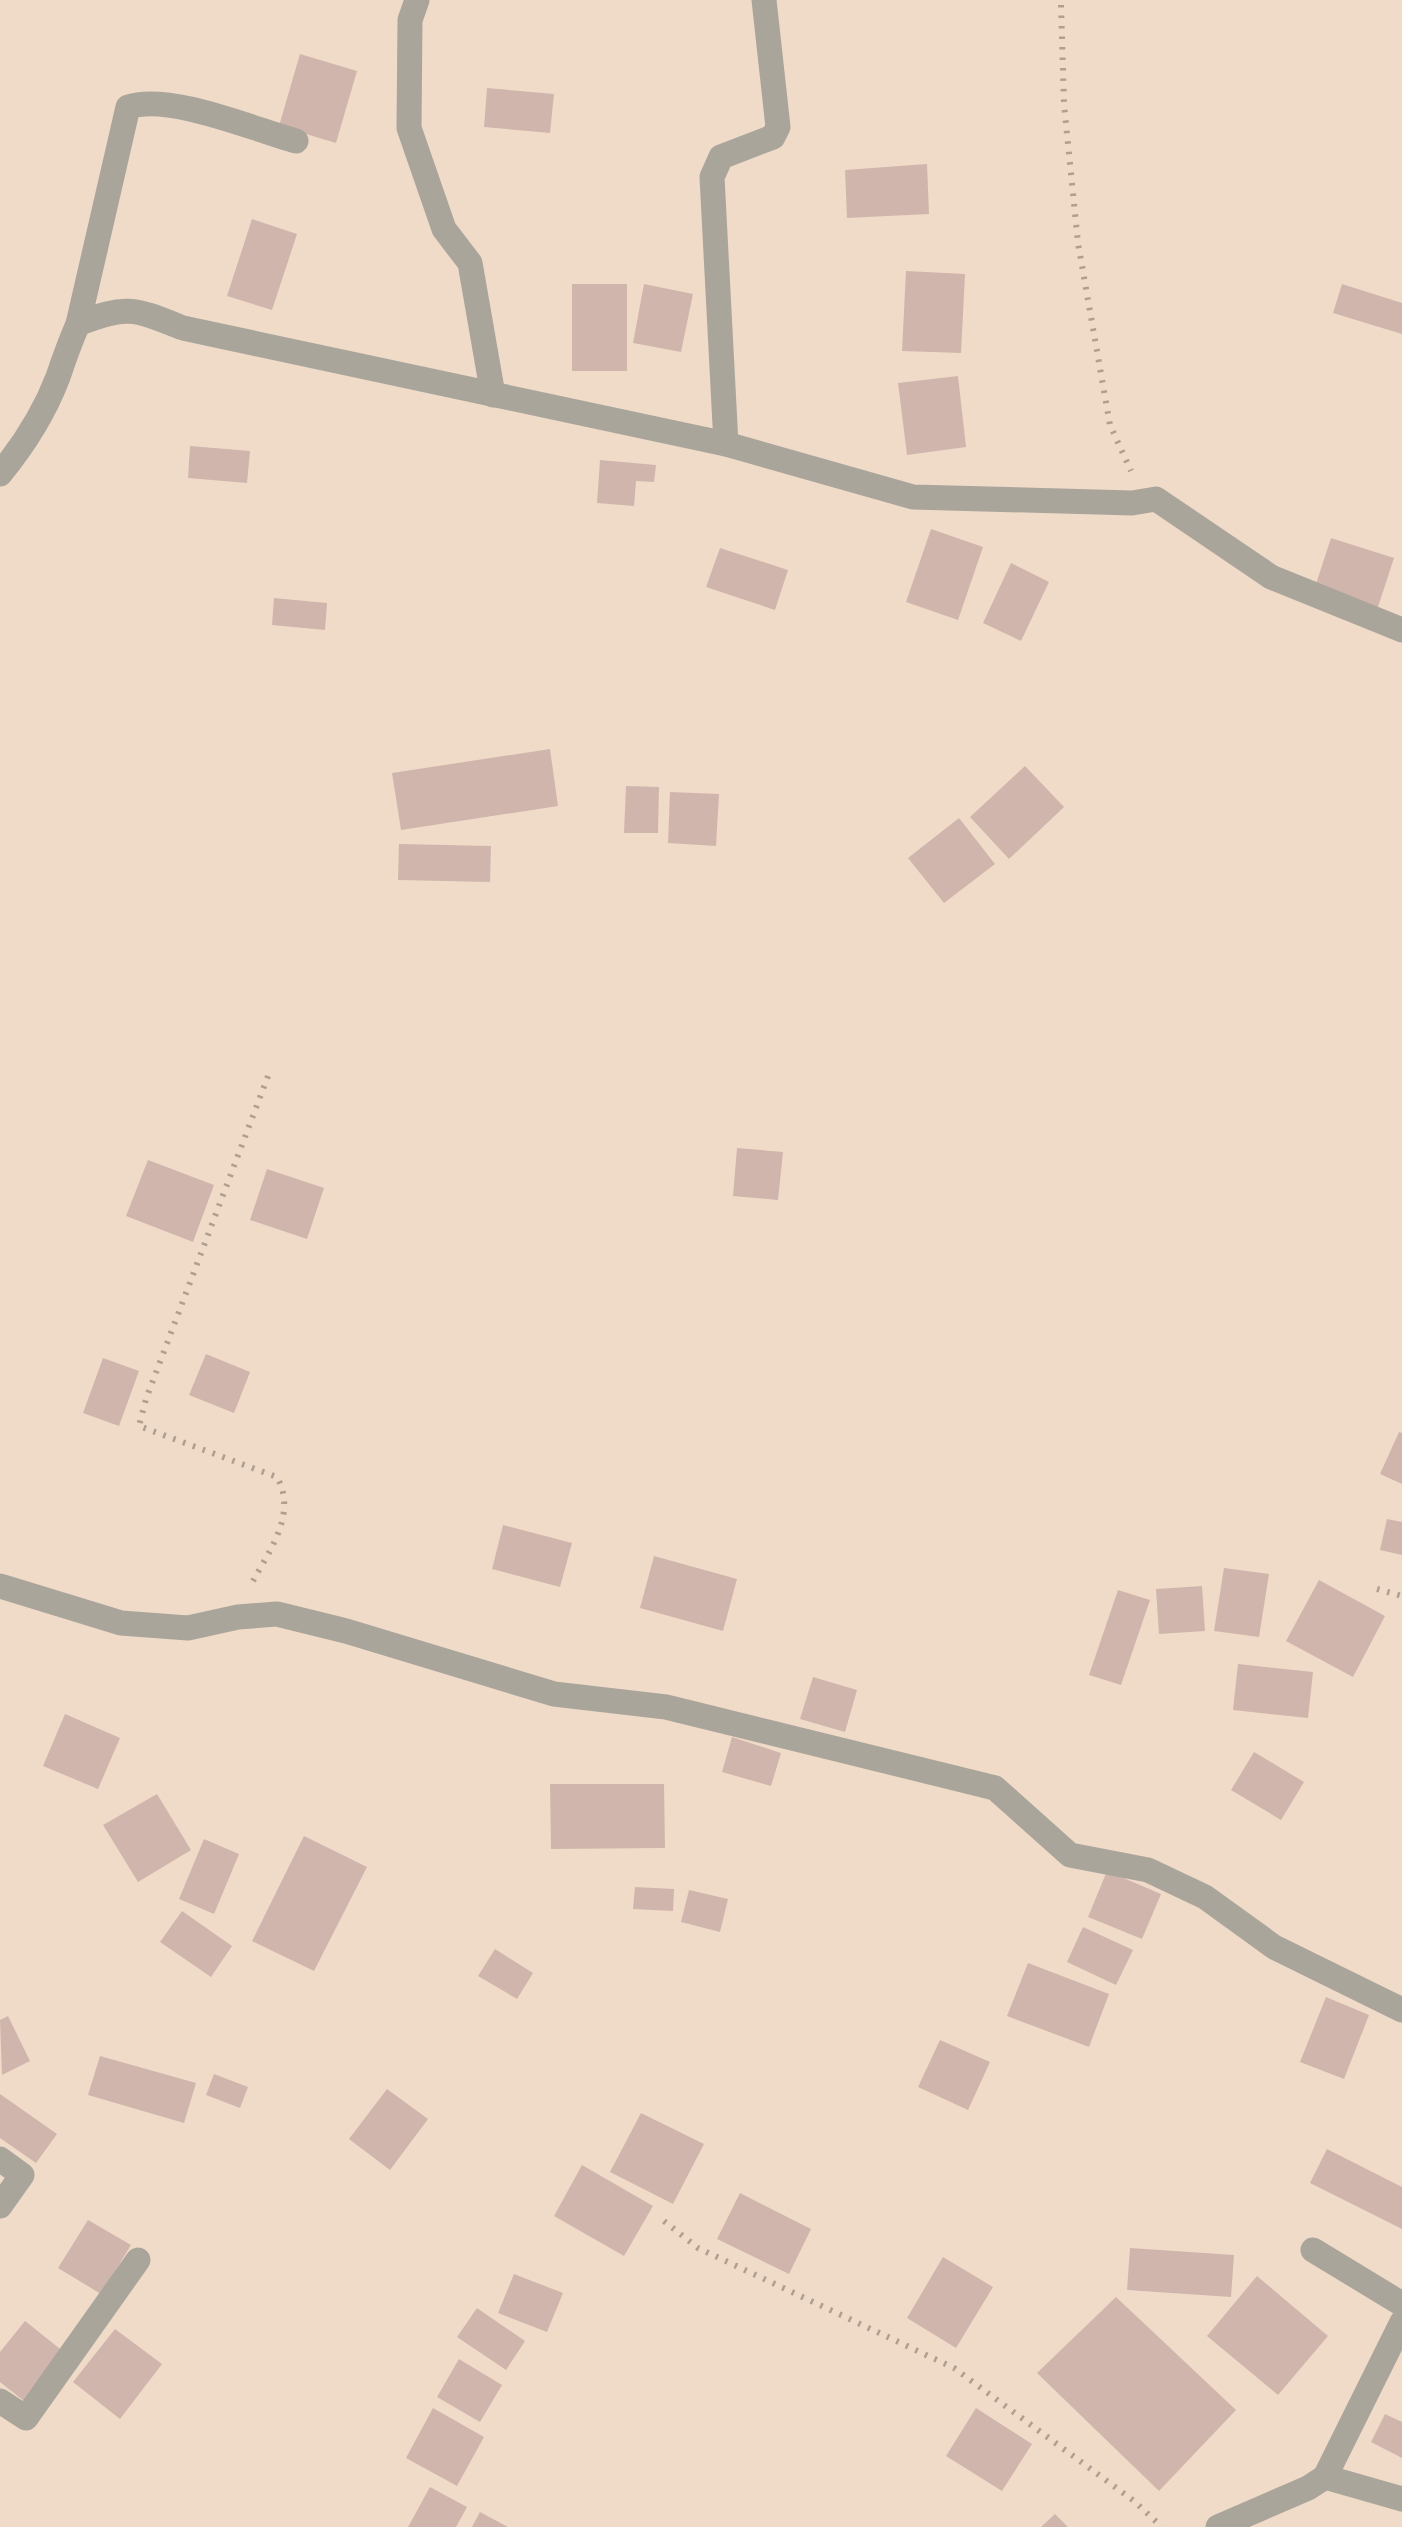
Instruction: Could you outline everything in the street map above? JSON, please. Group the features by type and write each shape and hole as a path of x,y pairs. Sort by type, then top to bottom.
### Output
{"street":[{"path":"417,0 410,20 409,128 444,229 470,262 493,395"},
{"path":"726,444 712,178 721,156 772,137 778,127 764,0"},
{"path":"0,474 20,449 58,375 78,324 128,107 145,101 171,104 296,142"},
{"path":"78,324 112,310 138,310 183,328 726,444 912,497 1132,503 1156,498 1271,577 1402,630"},
{"path":"0,1586 121,1623 188,1628 238,1617 278,1614 554,1694 666,1707 996,1788 1070,1855 1148,1870 1205,1897 1274,1947 1402,2010"},
{"path":"0,2159 22,2176 0,2206"},
{"path":"1313,2250 1402,2304"},
{"path":"0,2401 26,2418 138,2260"},
{"path":"1218,2527 1325,2477 1402,2322"},
{"path":"1325,2477 1402,2499"}],"path":[{"path":"1061,5 1064,104 1078,243 1095,344 1110,425 1147,498"},
{"path":"247,1593 281,1528 286,1494 277,1477 139,1426 268,1076"},
{"path":"1377,1589 1402,1596"},
{"path":"664,2221 698,2248 954,2368 1134,2501 1162,2527"}],"building":[{"path":"300,54 357,71 336,143 279,126"},
{"path":"487,88 554,94 550,133 484,127"},
{"path":"927,164 929,214 847,218 845,170"},
{"path":"252,219 297,234 272,310 227,296"},
{"path":"906,271 965,274 961,353 902,351"},
{"path":"572,284 627,284 627,371 572,371"},
{"path":"644,284 693,294 681,352 633,343"},
{"path":"1342,284 1402,303 1402,334 1333,313"},
{"path":"958,376 966,447 907,455 898,383"},
{"path":"190,446 250,451 247,483 188,478"},
{"path":"600,460 656,465 654,482 636,481 634,506 597,503"},
{"path":"931,529 983,547 958,620 906,602"},
{"path":"1331,538 1394,558 1377,610 1314,590"},
{"path":"720,548 788,570 775,610 706,587"},
{"path":"1011,563 1049,582 1021,641 983,623"},
{"path":"274,598 327,603 325,630 272,625"},
{"path":"550,749 558,806 401,830 392,773"},
{"path":"1025,766 1064,807 1009,859 970,817"},
{"path":"626,786 659,787 658,833 624,833"},
{"path":"670,792 719,794 716,846 668,843"},
{"path":"959,818 995,864 944,903 908,858"},
{"path":"399,844 491,846 490,882 398,880"},
{"path":"737,1148 783,1152 778,1200 733,1196"},
{"path":"148,1160 214,1185 193,1242 126,1216"},
{"path":"267,1169 324,1188 307,1239 250,1220"},
{"path":"206,1354 250,1372 234,1413 189,1395"},
{"path":"103,1358 139,1371 119,1426 83,1413"},
{"path":"1399,1432 1402,1433 1402,1484 1380,1474"},
{"path":"1387,1519 1402,1522 1402,1555 1380,1550"},
{"path":"503,1525 572,1543 560,1587 492,1569"},
{"path":"654,1556 737,1579 723,1631 640,1608"},
{"path":"1224,1568 1269,1574 1259,1637 1214,1631"},
{"path":"1319,1580 1385,1616 1353,1677 1286,1641"},
{"path":"1202,1586 1205,1631 1159,1634 1156,1589"},
{"path":"1118,1590 1150,1600 1121,1685 1089,1675"},
{"path":"1238,1664 1313,1672 1308,1718 1233,1710"},
{"path":"813,1677 857,1690 845,1732 800,1719"},
{"path":"65,1714 120,1738 98,1789 43,1766"},
{"path":"732,1737 781,1753 771,1786 722,1772"},
{"path":"1254,1752 1304,1782 1281,1820 1231,1790"},
{"path":"550,1784 664,1784 665,1848 551,1849"},
{"path":"157,1794 191,1850 138,1882 103,1825"},
{"path":"304,1836 367,1867 314,1971 252,1941"},
{"path":"204,1839 239,1854 214,1914 179,1899"},
{"path":"1107,1871 1161,1894 1142,1939 1088,1917"},
{"path":"635,1887 674,1889 673,1911 633,1909"},
{"path":"689,1890 728,1899 720,1932 681,1922"},
{"path":"182,1911 232,1946 211,1977 160,1942"},
{"path":"1083,1927 1133,1950 1116,1985 1067,1962"},
{"path":"495,1949 533,1973 517,1999 478,1976"},
{"path":"1028,1963 1109,1994 1089,2047 1007,2016"},
{"path":"1326,1997 1369,2015 1344,2079 1300,2062"},
{"path":"8,2016 30,2061 2,2075 0,2020"},
{"path":"940,2040 990,2062 968,2110 918,2087"},
{"path":"100,2056 196,2083 184,2123 88,2095"},
{"path":"214,2074 248,2087 240,2108 206,2095"},
{"path":"387,2089 428,2119 390,2170 349,2139"},
{"path":"0,2094 57,2134 36,2163 0,2138"},
{"path":"641,2113 704,2144 673,2204 610,2172"},
{"path":"1327,2149 1402,2187 1402,2229 1310,2183"},
{"path":"582,2165 653,2206 624,2256 554,2216"},
{"path":"740,2193 811,2229 789,2274 717,2239"},
{"path":"88,2220 131,2245 101,2294 58,2268"},
{"path":"1130,2248 1234,2255 1231,2297 1127,2290"},
{"path":"943,2257 993,2287 956,2348 907,2318"},
{"path":"514,2274 563,2293 547,2332 498,2313"},
{"path":"1257,2276 1328,2336 1278,2395 1207,2336"},
{"path":"1116,2297 1236,2410 1159,2491 1037,2373"},
{"path":"477,2308 525,2341 506,2370 457,2337"},
{"path":"25,2321 64,2352 24,2401 0,2382 0,2352"},
{"path":"115,2329 162,2364 120,2419 73,2382"},
{"path":"459,2359 502,2385 480,2422 437,2397"},
{"path":"433,2408 484,2437 457,2486 406,2458"},
{"path":"976,2408 1032,2444 1002,2491 946,2456"},
{"path":"1385,2414 1402,2422 1402,2458 1371,2442"},
{"path":"430,2487 467,2507 456,2527 408,2527"},
{"path":"480,2512 508,2527 472,2527"},
{"path":"1055,2514 1068,2527 1041,2527"}]}
